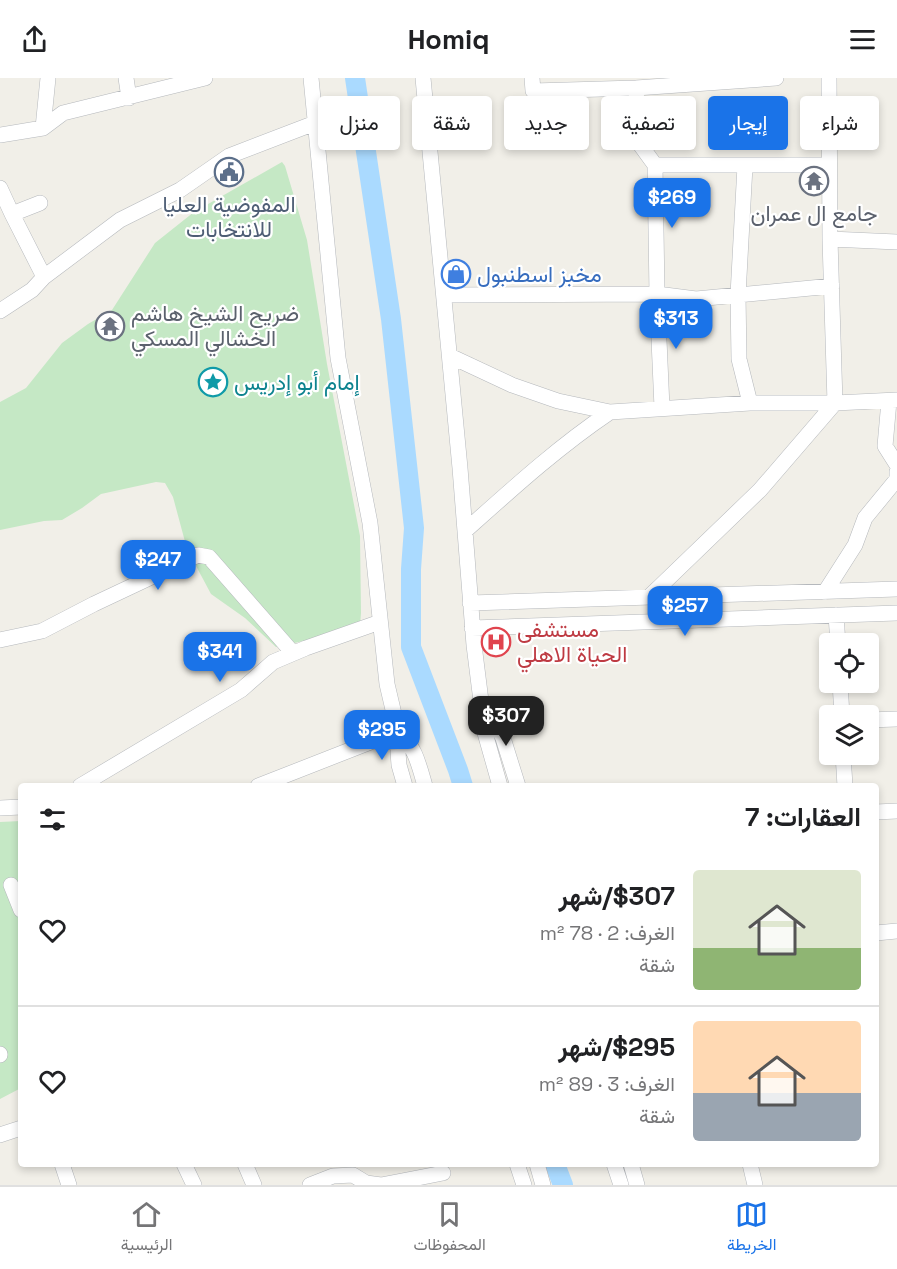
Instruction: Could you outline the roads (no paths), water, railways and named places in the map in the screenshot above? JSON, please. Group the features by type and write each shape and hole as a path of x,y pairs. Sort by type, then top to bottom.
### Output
{"street":[{"path":"43,128 48,78"},
{"path":"126,78 129,98"},
{"path":"0,135 43,128 63,113 205,78"},
{"path":"311,78 338,358 370,523 387,684 398,736 399,765 404,783"},
{"path":"423,78 450,356 472,628 485,733 499,783"},
{"path":"532,78 533,91 636,88 776,78"},
{"path":"649,597 760,490 835,403 830,239 829,78"},
{"path":"636,88 639,143 655,165 657,294 663,408"},
{"path":"0,312 32,290 44,277 120,220 180,190 229,156 315,123"},
{"path":"655,165 829,165"},
{"path":"745,166 738,295 739,359 750,403"},
{"path":"0,188 44,277"},
{"path":"12,214 40,202"},
{"path":"830,239 897,242"},
{"path":"444,295 657,294 696,299 832,286"},
{"path":"450,356 512,385 558,401 610,412 750,403 893,400 885,446 897,465"},
{"path":"465,531 579,432 610,412"},
{"path":"825,592 855,545 865,518 897,478 897,471"},
{"path":"0,640 42,631 198,555 209,556 293,653"},
{"path":"471,603 897,589"},
{"path":"472,628 897,613"},
{"path":"836,615 837,633"},
{"path":"85,783 241,690 273,662 380,622"},
{"path":"482,714 489,716 500,731 517,783"},
{"path":"879,719 897,718"},
{"path":"266,783 373,741 398,736 405,737 414,752 424,783"},
{"path":"844,765 845,783"},
{"path":"0,808 18,807"},
{"path":"879,812 897,811"},
{"path":"11,885 18,902"},
{"path":"879,933 897,931"},
{"path":"0,1135 18,1129"},
{"path":"63,1167 69,1185"},
{"path":"185,1167 194,1185"},
{"path":"246,1167 254,1185"},
{"path":"518,1167 524,1185"},
{"path":"538,1167 543,1185"},
{"path":"615,1167 621,1185"},
{"path":"632,1167 637,1185"},
{"path":"751,1167 755,1185"},
{"path":"310,1185 333,1176 353,1175 366,1183 381,1185 444,1174"}],"waterway":[{"path":"355,78 391,319 414,528 411,569 411,647 462,783"},
{"path":"556,1167 563,1185"}],"place":[{"name":"المفوضية العليا للانتخابات","path":"229,172"},
{"name":"جامع ال عمران","path":"814,181"},
{"name":"مخبز اسطنبول","path":"456,274"},
{"name":"ضريح الشيخ هاشم الخشالي المسكي","path":"110,326"},
{"name":"إمام أبو إدريس","path":"213,382"},
{"name":"مستشفى الحياة الاهلي","path":"496,642"}]}
